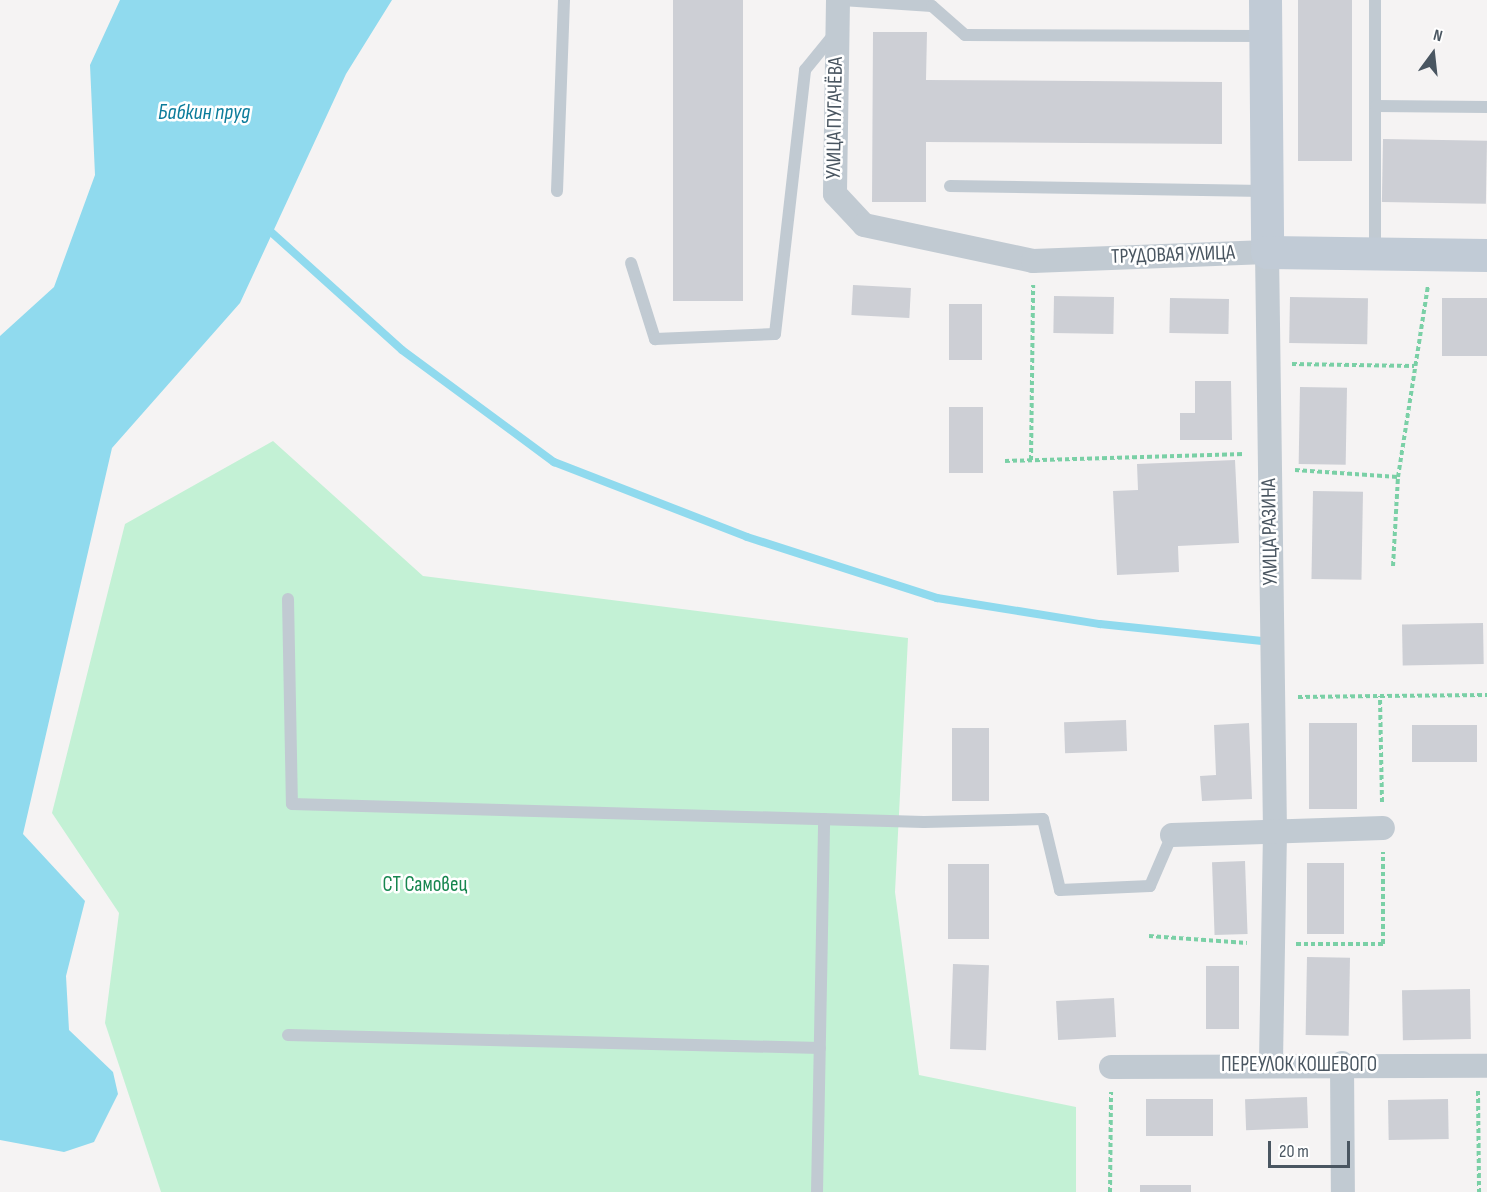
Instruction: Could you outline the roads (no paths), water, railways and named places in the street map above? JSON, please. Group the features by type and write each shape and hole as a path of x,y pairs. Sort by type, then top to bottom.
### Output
{"street":[{"name":"УЛИЦА ПУГАЧЁВА","path":"838,0 835,194 864,225"},
{"name":"УЛИЦА РАЗИНА","path":"1265,0 1275,832 1271,1064"},
{"name":"ТРУДОВАЯ УЛИЦА","path":"864,225 1033,261 1267,252 1487,255"},
{"path":"1172,834 1383,828"},
{"name":"ПЕРЕУЛОК КОШЕВОГО","path":"1111,1067 1271,1064 1483,1066"},
{"path":"1342,1064 1343,1192"}],"lane":[{"path":"558,191 564,0"},
{"path":"842,0 932,6 965,35 1265,36"},
{"path":"1375,0 1375,255"},
{"path":"632,263 655,339 775,334 805,70 836,31"},
{"path":"1376,106 1487,107"},
{"path":"950,186 1266,191"},
{"path":"288,599 292,804 824,819 1043,819 1060,890 1150,886 1172,834"},
{"path":"817,1192 824,819"},
{"path":"288,1035 820,1048"}],"water":[{"name":"Бабкин пруд","path":"120,0 392,0 346,74 240,303 112,448 23,834 85,901 66,976 69,1030 113,1072 118,1094 94,1142 64,1152 0,1140 0,336 54,287 95,175 90,65"}],"waterway":[{"path":"271,232 402,350 554,462 747,537 937,598 1100,624 1262,641"}],"park label":[{"name":"СТ Самовец","path":"425,885"}]}
